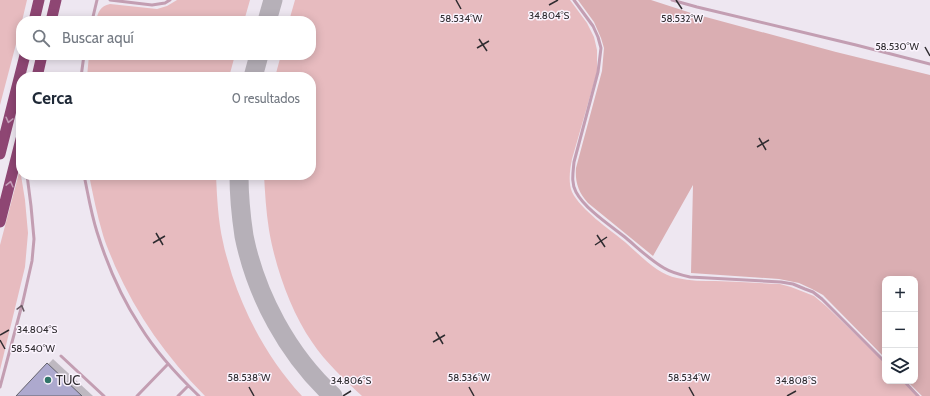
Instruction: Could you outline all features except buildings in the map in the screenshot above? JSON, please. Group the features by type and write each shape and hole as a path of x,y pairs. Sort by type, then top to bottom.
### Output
{"highway":[{"path":"35,16 39,0"},
{"path":"52,16 56,0"},
{"path":"21,72 24,60"},
{"path":"38,72 41,60"},
{"path":"0,154 16,91"},
{"path":"0,222 16,163"}],"lane":[{"path":"93,16 96,0"},
{"path":"110,0 152,5 164,3 170,0"},
{"path":"574,0 593,26 601,48 598,72 574,162 572,177 580,199 591,210 652,259 665,268 679,274 690,277 781,282 793,284 813,292 830,306 882,359"},
{"path":"672,0 930,64"},
{"path":"82,72 83,60"},
{"path":"0,387 32,262 34,239 28,180"},
{"path":"85,180 96,230 107,262 123,296 140,326 168,364 199,396"},
{"path":"61,356 104,396"},
{"path":"137,396 168,364"},
{"path":"907,384 918,396"},
{"path":"178,396 188,386"}],"shaded area":[{"path":"0,0 27,0 23,16 16,16 16,44 0,105"},
{"path":"177,0 250,0 245,16 98,16 100,10 104,6 110,4 157,9 167,6"},
{"path":"295,0 570,0 587,23 594,37 597,50 597,72 572,159 570,171 570,184 572,192 582,206 649,263 670,276 696,281 780,284 814,296 882,360 882,384 907,384 920,396 362,396 329,364 317,350 297,317 275,258 266,209 264,180 316,180 316,72 276,72 280,60 316,60 316,16 290,16"},
{"path":"578,0 651,0 691,13 836,52 930,75 930,396 922,396 910,384 918,384 918,276 882,276 882,355 823,295 799,283 779,279 691,273 693,185 653,256 588,203 578,187 576,168 602,71 604,48 594,22"},
{"path":"89,60 234,60 230,72 87,72"},
{"path":"17,180 22,180 28,233 25,267 0,370 0,245"},
{"path":"90,180 216,180 221,234 238,292 252,324 270,354 290,383 302,396 205,396 178,367 154,335 133,302 107,247"}],"taxiway":[{"path":"268,16 273,0"},
{"path":"254,72 258,60"},
{"path":"239,180 240,206 244,236 249,258 266,302 288,343 317,380 333,396"}],"place":[{"name":"TUC","path":"48,380"}]}
